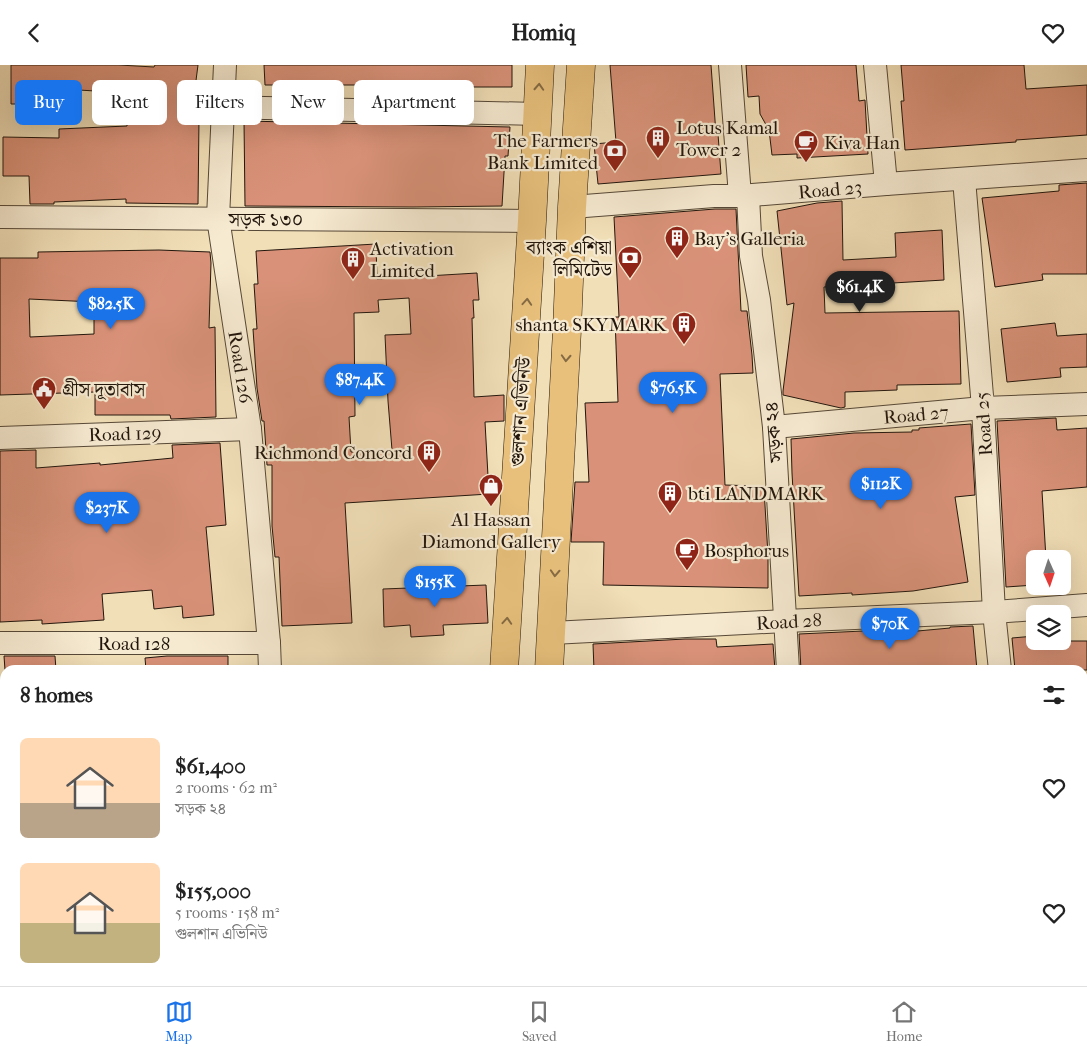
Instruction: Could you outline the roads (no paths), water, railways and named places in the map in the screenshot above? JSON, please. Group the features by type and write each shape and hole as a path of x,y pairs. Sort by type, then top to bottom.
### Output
{"main road":[{"name":"গুলশান এভিনিউ","path":"504,665 540,65"},
{"path":"549,665 572,207 581,65"}],"street":[{"name":"Road 126","path":"224,80 225,65"},
{"name":"সড়ক ২৪","path":"730,65 751,257 759,300 774,427 788,665"},
{"path":"875,65 886,185"},
{"path":"262,108 537,114"},
{"name":"Road 126","path":"222,125 218,219 250,429 270,665"},
{"name":"Road 23","path":"572,207 1087,170"},
{"name":"Road 25","path":"964,179 983,408 994,612 999,665"},
{"name":"সড়ক ১৩০","path":"0,217 532,221"},
{"name":"Road 27","path":"774,427 983,408 1087,403"},
{"name":"Road 129","path":"0,438 250,429"},
{"name":"Road 28","path":"552,633 994,612 1087,605"},
{"name":"Road 128","path":"0,643 269,643"}],"place":[{"name":"Lotus Kamal Tower 2","path":"658,159"},
{"name":"Kiva Han","path":"806,163"},
{"name":"The Farmers Bank Limited","path":"615,172"},
{"name":"Bay's Galleria","path":"677,259"},
{"name":"ব্যাংক এশিয়া লিমিটেড","path":"630,279"},
{"name":"Activation Limited","path":"353,280"},
{"name":"shanta SKYMARK","path":"684,345"},
{"name":"গ্রীস দূতাবাস","path":"44,410"},
{"name":"Richmond Concord","path":"429,473"},
{"name":"Al Hassan Diamond Gallery","path":"491,507"},
{"name":"bti LANDMARK","path":"670,514"},
{"name":"Bosphorus","path":"687,571"}]}
